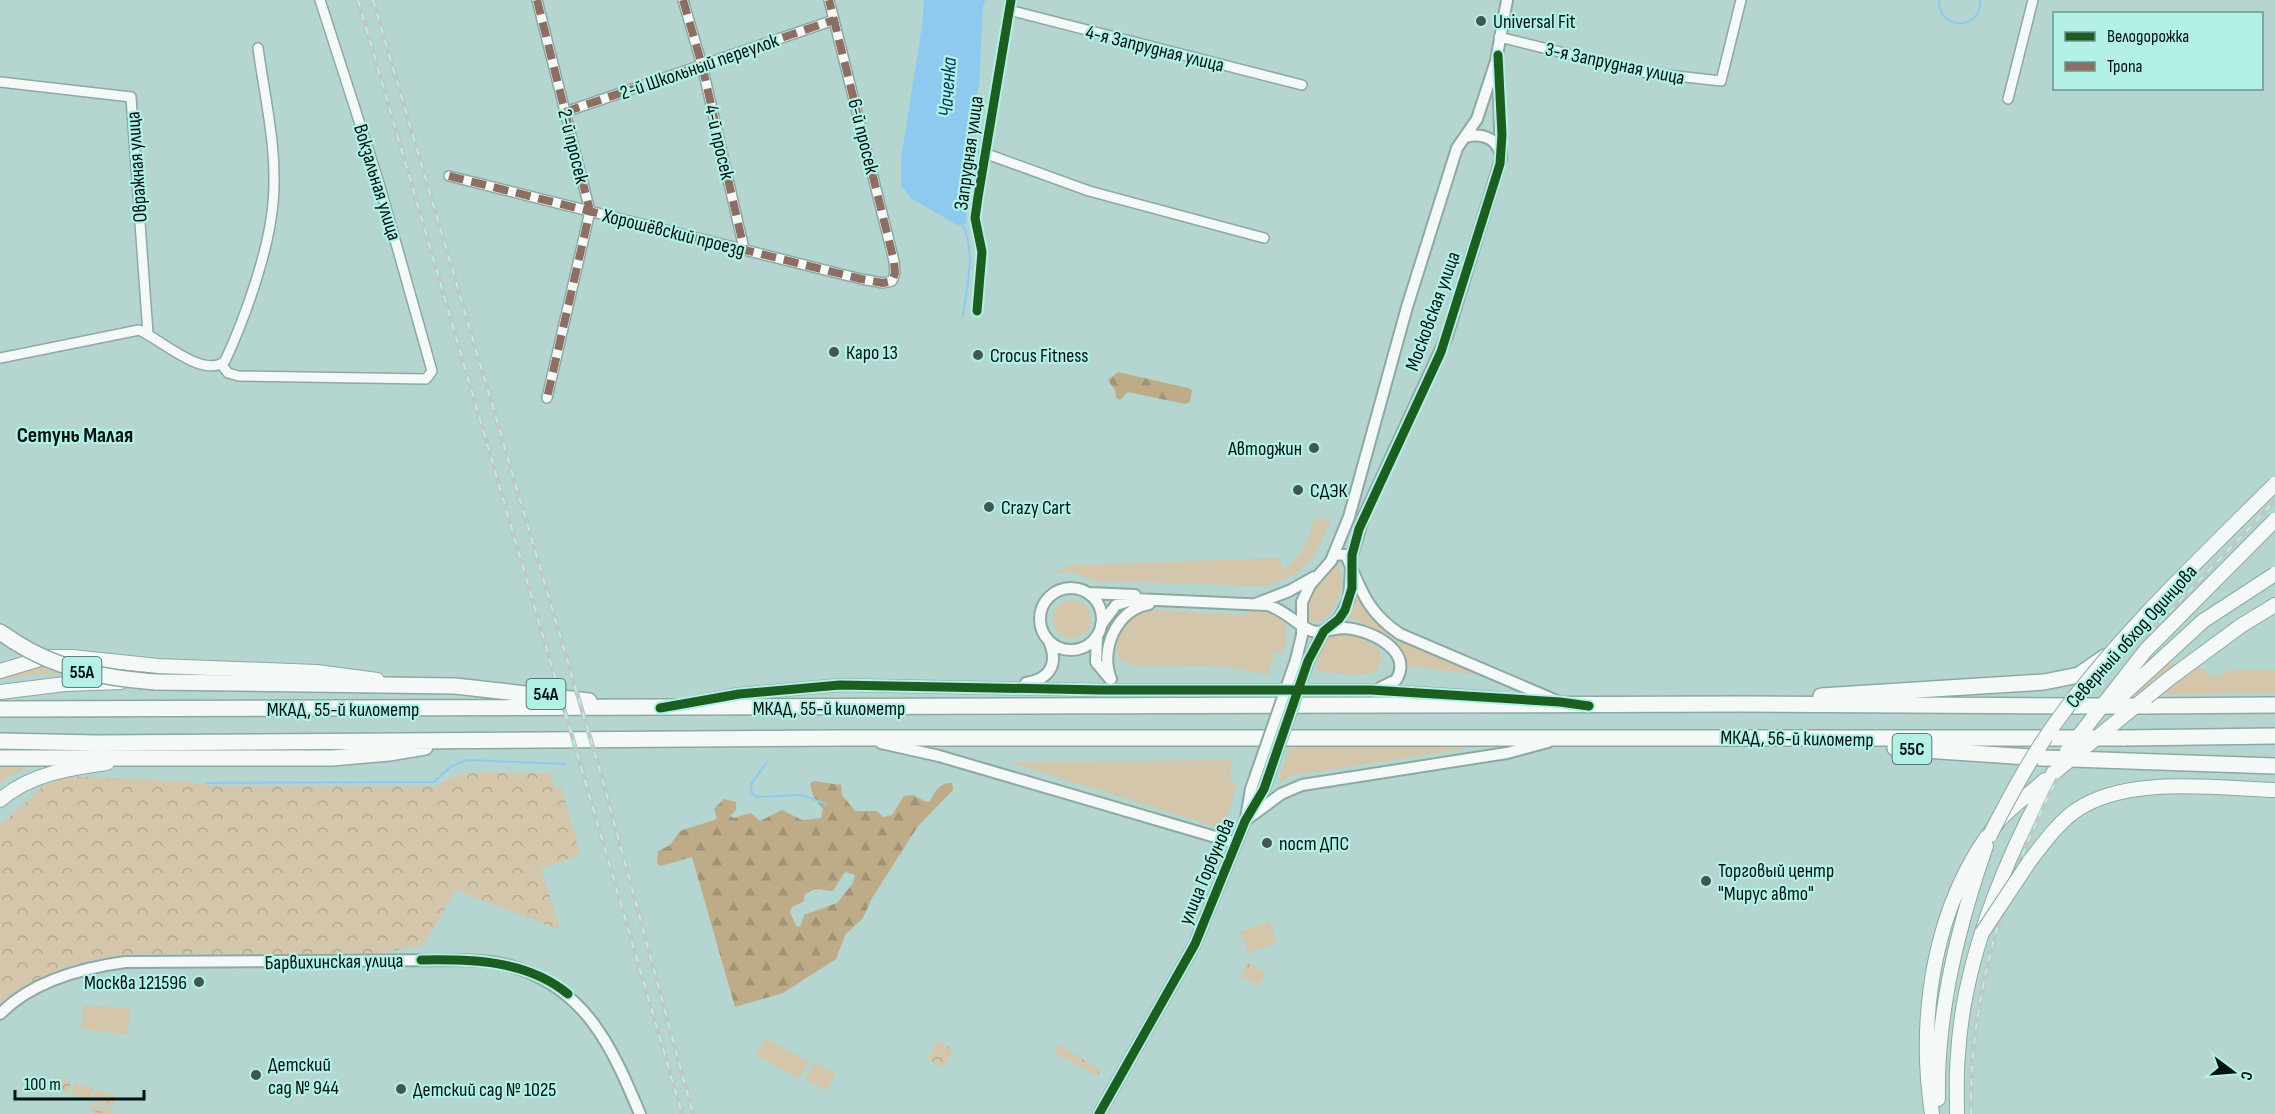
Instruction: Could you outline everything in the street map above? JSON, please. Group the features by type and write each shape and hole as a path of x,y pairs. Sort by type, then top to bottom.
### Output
{"highway":[{"path":"1744,704 1825,696 2003,687 2079,675 2095,666 2193,574 2275,484"},
{"name":"55А","path":"0,632 54,663 93,675 156,682"},
{"name":"54А","path":"156,682 399,684 537,693 637,708"},
{"name":"МКАД, 56-й километр","path":"1319,707 1744,704 2275,705"},
{"name":"МКАД, 55-й километр","path":"8,709 1319,707"},
{"name":"МКАД, 56-й километр","path":"1319,739 1563,738 2063,744 2123,738 2275,736"},
{"path":"0,758 332,758 389,753 469,739"},
{"name":"МКАД, 55-й километр","path":"0,741 96,743 469,739 1319,739"},
{"name":"55C","path":"1781,740 2043,758 2275,766"}],"main road":[{"name":"Северный обход Одинцова","path":"1938,1114 1941,1041 1950,969 1969,893 1990,835 2030,763 2085,682 2156,603 2275,484"},
{"name":"Северный обход Одинцова","path":"1982,933 2008,863 2063,744 2146,650 2275,520"},
{"path":"2063,744 2203,621 2275,574"},
{"path":"1932,1114 1927,1053 1930,994 1940,941 1952,900 1971,859 1999,821 2080,749 2170,678 2275,605"},
{"path":"0,671 47,657 72,657 158,666 317,672 399,684"},
{"name":"54А","path":"0,692 65,684 156,682"},
{"path":"0,800 33,780 58,771 140,759"},
{"path":"1957,1114 1958,1053 1970,978 1982,933 2029,862 2064,820 2077,809 2096,800 2130,790 2188,788 2275,790"}],"street":[{"name":"Вокзальная улица","path":"222,364 228,373 239,376 426,379 430,376 432,366 379,183 320,0"},
{"name":"2-й просек","path":"537,0 590,211 547,398"},
{"name":"4-й просек","path":"683,0 702,65 744,249"},
{"name":"6-й просек","path":"828,0 866,142 895,273"},
{"name":"Запрудная улица","path":"977,311 982,252 975,218 1011,0"},
{"name":"Московская улица","path":"1324,631 1339,619 1345,610 1352,588 1355,541 1364,516 1447,336 1501,155 1497,55 1508,0"},
{"name":"3-я Запрудная улица","path":"1499,37 1641,72 1721,81 1741,0"},
{"path":"2008,99 2033,0"},
{"name":"4-я Запрудная улица","path":"1009,10 1302,85"},
{"name":"2-й Школьный переулок","path":"565,112 834,20"},
{"path":"0,358 130,331 148,334 187,359 204,365 222,364 254,285 273,204 272,143 258,48"},
{"name":"Московская улица","path":"1301,623 1302,602 1334,554 1369,450 1407,307 1457,148 1477,119 1497,55"},
{"name":"Овражная улица","path":"0,82 131,97 148,334"},
{"path":"1466,137 1480,136 1492,140 1501,155"},
{"path":"984,153 1134,204 1264,237"},
{"name":"Хорошёвский проезд","path":"449,176 883,283 892,281 895,273"},
{"path":"1334,554 1346,555 1371,609 1383,623 1400,634 1560,702"},
{"path":"1256,603 1289,591 1320,574"},
{"path":"1097,636 1088,645 1071,650 1059,648 1049,641 1042,631 1040,619 1042,607 1049,597 1065,589 1077,589 1088,593 1144,595 1167,601"},
{"path":"1088,593 1099,607 1101,625"},
{"path":"1154,690 1111,679 1096,662 1097,636 1101,625 1110,611 1122,602 1135,599 1256,603 1277,608 1314,632 1351,629 1386,643 1396,650 1401,666 1396,680 1391,684 1371,690"},
{"path":"1111,679 1107,668 1108,647 1122,619 1136,608 1167,601"},
{"name":"улица Горбунова","path":"1245,821 1251,789 1300,647 1301,623"},
{"name":"улица Горбунова","path":"1099,1114 1195,944 1245,821 1264,789 1308,661 1324,631"},
{"path":"1008,686 1037,681 1046,676 1054,660 1049,641"},
{"path":"660,708 739,694 840,685 1154,690 1371,690 1560,702 1589,706"},
{"path":"839,738 898,746 939,756 1236,843"},
{"path":"1245,821 1281,794 1302,785 1507,753 1563,738"},
{"path":"1251,789 1252,797 1257,802 1270,802"},
{"name":"Барвихинская улица","path":"0,1014 16,1000 51,981 98,966 125,962 461,960 505,964 549,981 574,999 593,1022 609,1049 640,1114"}],"green space":[{"path":"1118,372 1188,388 1192,390 1190,402 1185,404 1128,392 1120,400 1116,398 1115,390 1108,380"},
{"path":"1314,519 1331,520 1315,554 1303,568 1268,586 1095,581 1072,572 1048,573 1072,565 1279,558 1283,570 1304,548"},
{"path":"1336,557 1342,575 1337,601 1333,609 1320,622 1309,621 1307,604 1310,596 1319,579"},
{"path":"1355,590 1373,618 1485,675 1405,666 1401,646 1393,637 1346,616"},
{"path":"1072,600 1085,606 1091,619 1085,632 1072,638 1059,632 1053,619 1059,606"},
{"path":"1145,609 1243,615 1251,609 1277,615 1285,621 1287,633 1283,654 1275,652 1267,675 1217,666 1133,665 1121,661 1116,649 1122,630 1133,616"},
{"path":"1344,632 1374,645 1378,650 1381,655 1376,672 1356,675 1317,671 1319,651 1325,640"},
{"path":"2146,663 2194,664 2214,677 2232,670 2275,670 2275,693 2131,695"},
{"path":"40,664 66,674 39,674 0,680 0,675"},
{"path":"1481,746 1289,776 1280,783 1280,774 1290,747"},
{"path":"47,760 7,777 0,783 0,761"},
{"path":"1232,760 1230,781 1237,784 1225,823 1220,828 1009,762"},
{"path":"479,772 551,773 555,789 562,788 580,855 541,868 560,930 456,890 423,945 382,953 126,954 91,960 59,970 29,983 0,1003 0,825 43,786 68,776 181,781 215,786 435,786 455,776"},
{"path":"815,781 841,785 842,795 855,811 877,811 883,817 892,815 904,796 913,795 926,802 930,801 944,784 952,783 953,790 918,826 872,898 863,918 845,935 836,959 783,993 735,1007 692,857 661,866 657,864 658,851 670,845 680,831 717,818 714,809 724,799 736,802 736,810 730,816 734,818 751,813 760,821 782,810 802,820 821,818 823,809 813,796 810,783","holes":["845,872 855,875 853,883 837,903 804,915 800,927 796,926 790,912 792,907 804,901 804,895 815,889 833,891"]},
{"path":"1269,921 1277,942 1248,953 1240,932"},
{"path":"1248,963 1266,973 1258,986 1240,976"},
{"path":"84,1005 130,1009 128,1034 81,1029"},
{"path":"766,1038 809,1062 799,1079 756,1055"},
{"path":"938,1041 954,1050 943,1068 928,1059"},
{"path":"1059,1045 1101,1070 1097,1076 1055,1052"},
{"path":"815,1062 836,1074 826,1091 805,1079"},
{"path":"55,1077 71,1082 68,1093 49,1087"},
{"path":"75,1083 94,1089 90,1100 71,1094"},
{"path":"97,1090 116,1096 113,1107 93,1101"},
{"path":"93,1104 112,1110 111,1114 90,1112"}],"water":[{"path":"924,0 986,0 983,7 979,86 964,144 963,161 967,175 966,223 959,226 912,199 901,186 901,159"}],"waterway":[{"path":"1939,0 1945,17 1952,22 1960,23 1968,22 1974,17 1979,10 1980,0"},
{"name":"Чаченка","path":"963,225 970,259 963,316"},
{"path":"207,783 434,782 450,767 467,760 566,764"},
{"path":"767,762 751,784 752,794 758,797 802,795 826,804"}],"railway":[{"path":"358,0 682,1114"},
{"path":"373,0 602,778 693,1114"},
{"path":"2111,691 2156,626 2275,501"},
{"path":"1971,1114 1972,1066 1977,1020 1997,928 2029,840 2070,754"}],"marked path":[{"path":"537,0 590,211 547,398"},
{"path":"683,0 702,65 744,249"},
{"path":"449,176 861,279 883,283 892,281 895,273 894,261 829,0"},
{"path":"565,112 834,20"}],"cycle path":[{"path":"977,311 982,252 975,218 1011,0"},
{"path":"1099,1114 1195,944 1245,821 1264,789 1308,661 1324,631 1339,619 1345,610 1352,588 1352,555 1359,529 1441,352 1500,164 1502,135 1498,55"},
{"path":"660,708 739,694 840,685 1101,690 1371,690 1560,702 1589,706"},
{"path":"421,960 479,961 517,968 535,974 568,994"}],"place":[{"name":"Universal Fit","path":"1481,21"},
{"name":"Каро 13","path":"834,352"},
{"name":"Crocus Fitness","path":"978,355"},
{"name":"Автоджин","path":"1314,448"},
{"name":"СДЭК","path":"1298,490"},
{"name":"Crazy Cart","path":"989,507"},
{"name":"пост ДПС","path":"1267,843"},
{"name":"Торговый центр \"Мирус авто\"","path":"1706,881"},
{"name":"Москва 121596","path":"199,982"},
{"name":"Детский сад № 944","path":"256,1075"},
{"name":"Детский сад № 1025","path":"401,1089"}],"district":[{"name":"Сетунь Малая","path":"75,434"}]}
